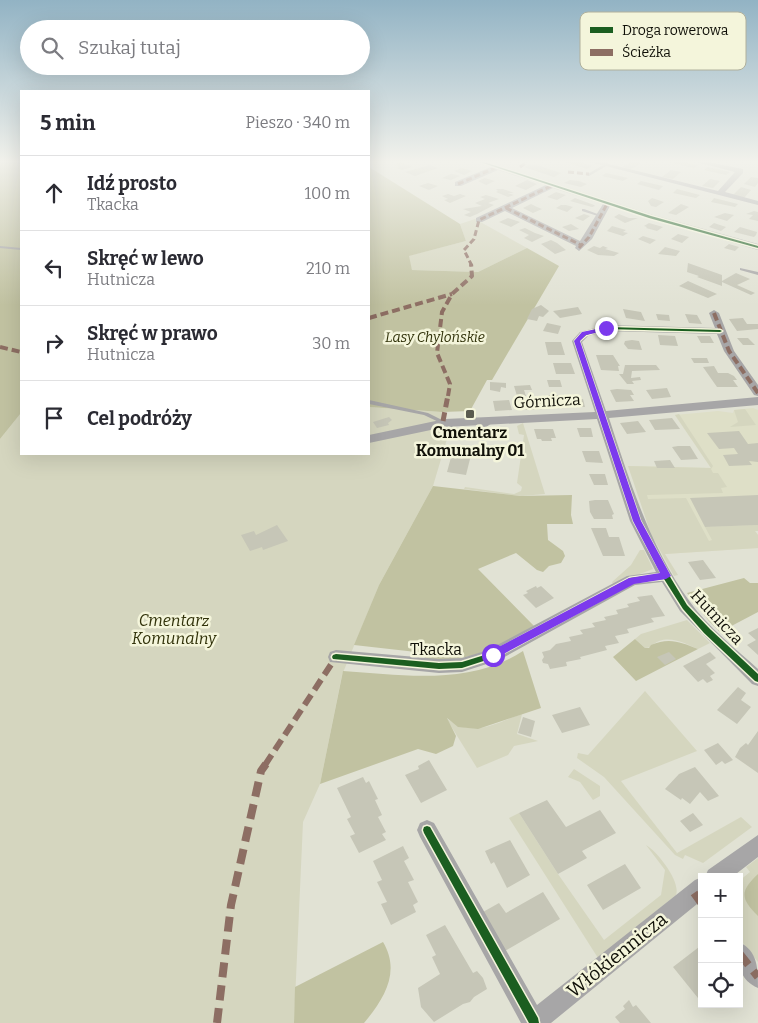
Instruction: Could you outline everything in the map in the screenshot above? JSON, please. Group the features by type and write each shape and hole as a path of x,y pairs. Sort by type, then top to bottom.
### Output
{"street":[{"path":"479,220 502,210"},
{"path":"509,210 580,246 589,237 605,210"},
{"path":"628,210 758,247"},
{"path":"714,313 720,331 736,363 758,393"},
{"name":"Hutnicza","path":"720,331 606,328 584,334 577,341 637,521 666,576 685,607 707,631 758,679"},
{"name":"Górnicza","path":"370,438 450,422 602,415 758,401"},
{"name":"Tkacka","path":"336,657 439,666 462,665 493,655 632,580 666,576"},
{"path":"427,830 533,1022"},
{"path":"720,873 758,845"},
{"name":"Włókiennicza","path":"533,1022 698,895"},
{"path":"743,958 758,977"}],"lane":[{"path":"584,210 601,216"},
{"path":"0,247 20,249"},
{"path":"742,269 758,274"},
{"path":"370,402 418,412 450,422"}],"shaded area":[{"path":"753,408 758,410 758,531 755,531 758,535 758,548 664,554 628,466 711,468 675,415 718,411 733,413 734,410"}],"green space":[{"path":"0,210 20,210 20,414 0,439"},
{"name":"Lasy Chylońskie","path":"370,210 437,210 460,224 466,241 409,256 412,270 478,272 527,248 559,266 492,380 487,380 470,411 442,412 370,407"},
{"path":"475,219 527,248 478,272 412,270 408,256 466,241 460,224"},
{"name":"Cmentarz Komunalny","path":"370,407 442,412 441,418 447,439 433,486 379,585 342,675 320,784 303,822 294,1023 0,1023 0,439 20,414 20,455 370,455"},
{"path":"745,409 756,425 730,427 738,422 734,410"},
{"path":"679,414 713,466 711,469 713,473 718,473 727,487 721,488 723,493 647,495 648,499 686,498 709,541 712,540 705,527 758,525 758,531 755,531 758,535 758,548 665,554 678,575 674,576 651,534 628,466 711,468 675,415"},
{"path":"523,423 545,494 521,496 464,489 465,487 514,494 521,491 522,487 517,483 524,435 519,434 517,426"},
{"path":"433,486 520,496 572,495 571,515 573,524 547,524 548,540 563,551 565,556 561,563 549,566 543,572 537,570 516,553 478,569 534,626 495,647 456,659 425,659 425,653 354,645 379,585"},
{"path":"640,550 644,550 653,569 613,584 612,582 631,565"},
{"path":"744,578 750,583 758,583 758,612 720,632 687,593"},
{"path":"687,620 710,643 698,649 669,639 645,648 635,639 641,634"},
{"path":"635,639 645,648 669,641 698,649 636,681 613,657"},
{"path":"523,651 541,708 478,729 458,727 447,718 456,736 453,746 436,754 418,749 320,784 343,671 412,676 458,674 502,662"},
{"path":"645,691 697,751 621,781 677,853 741,817 752,827 703,863 685,855 683,859 675,855 604,777 577,758 578,753 588,755"},
{"path":"522,714 517,734 538,741 514,746 508,755 477,768 446,718 456,724 474,728 492,725"},
{"path":"574,769 600,786 600,796 593,800 580,782 568,777"},
{"path":"519,813 558,874 604,940 661,895 665,870 646,845 656,854 672,875 677,889 676,895 598,958 509,818"},
{"path":"758,858 758,962 743,943 743,878 750,872 746,867"},
{"path":"758,874 758,916 748,904 744,895 748,885"},
{"path":"383,942 390,964 388,985 384,995 364,1023 294,1023 295,987"}],"building":[{"path":"465,210 485,210 470,217 464,215 471,212"},
{"path":"526,210 540,210 533,213"},
{"path":"673,210 685,210 676,215 668,213"},
{"path":"754,211 758,212 758,221 749,219 753,215 746,214"},
{"path":"725,213 734,215 727,221 714,217"},
{"path":"584,214 590,216 583,221 575,218"},
{"path":"619,214 629,218 638,218 625,223 614,217"},
{"path":"508,218 520,222 511,227 499,222"},
{"path":"649,223 663,227 657,231 644,226"},
{"path":"714,223 726,227 721,231 709,227"},
{"path":"571,224 579,229 569,231 562,227"},
{"path":"612,226 626,230 623,232 628,233 623,236 607,231"},
{"path":"740,227 757,232 756,235 754,237 734,232"},
{"path":"525,228 544,236 532,242 524,238 529,235 519,230"},
{"path":"678,234 689,237 682,243 671,239"},
{"path":"643,236 656,240 650,244 638,239"},
{"path":"551,240 566,250 555,254 541,244"},
{"path":"729,244 739,247 735,251 724,248"},
{"path":"594,246 600,248 603,246 608,248 605,249 619,253 614,256 598,255 587,250"},
{"path":"665,247 680,251 676,256 658,254"},
{"path":"688,263 722,275 722,281 736,273 750,279 737,285 755,293 751,295 722,282 722,286 697,277 699,276 687,272"},
{"path":"688,281 717,294 708,298 679,286"},
{"path":"541,305 549,311 543,317 539,316 537,321 527,319 532,309"},
{"path":"578,307 582,314 560,318 553,311"},
{"path":"623,309 641,312 645,321 626,318"},
{"path":"656,314 669,315 670,321 658,320"},
{"path":"685,314 697,315 702,324 689,323"},
{"path":"743,318 747,324 758,324 758,329 737,331 729,319"},
{"path":"547,323 561,326 558,334 543,331"},
{"path":"658,335 675,336 678,346 660,345"},
{"path":"697,336 710,336 714,343 701,343"},
{"path":"737,338 748,338 755,345 743,345"},
{"path":"625,341 639,341 642,350 628,349 624,344"},
{"path":"545,342 561,342 565,355 548,355"},
{"path":"596,355 613,355 620,366 618,366 619,371 601,370"},
{"path":"691,358 707,358 709,363 694,363"},
{"path":"553,363 571,363 575,374 556,374"},
{"path":"625,365 656,365 660,370 632,371 631,378 640,377 641,380 632,381 634,384 627,384 619,374 623,374"},
{"path":"714,366 718,373 728,373 734,376 737,380 733,380 738,387 717,387 703,367"},
{"path":"547,380 560,380 562,387 549,387"},
{"path":"490,382 506,383 506,388 501,387 500,392 490,390"},
{"path":"530,385 532,390 524,390 526,396 517,396 514,386"},
{"path":"667,388 671,397 652,399 646,390"},
{"path":"610,390 631,390 634,395 630,395 634,401 616,402"},
{"path":"548,395 559,395 561,401 550,401"},
{"path":"541,399 545,409 526,410 523,400"},
{"path":"583,399 585,407 566,406 565,402"},
{"path":"509,400 512,410 495,411 493,401"},
{"path":"389,417 392,420 388,423 389,425 377,428 373,422"},
{"path":"672,418 680,429 655,430 649,420"},
{"path":"638,421 646,432 627,434 620,423"},
{"path":"577,428 591,428 593,437 580,437"},
{"path":"534,429 553,429 556,438 551,438 552,441 537,439"},
{"path":"739,431 748,444 758,443 758,462 749,461 752,465 729,466 723,455 738,454 734,448 719,449 707,433"},
{"path":"690,446 698,459 681,460 672,447"},
{"path":"453,450 472,451 466,475 447,472"},
{"path":"582,451 599,451 603,463 586,462"},
{"path":"670,460 675,468 657,468 654,461"},
{"path":"589,474 605,474 608,485 594,485"},
{"path":"758,495 758,525 705,527 690,498"},
{"path":"608,500 614,514 612,515 613,519 594,519 590,512 589,501"},
{"path":"277,525 288,541 263,550 262,547 250,551 241,535 254,531 256,535"},
{"path":"591,528 606,528 609,537 619,537 625,556 603,556"},
{"path":"703,560 716,578 700,580 688,562"},
{"path":"536,586 537,588 541,586 554,598 536,608 523,595 528,593 526,591"},
{"path":"652,595 665,616 651,618 654,622 627,629 629,633 615,636 619,643 605,646 607,650 566,662 567,666 550,669 548,664 543,663 544,657 542,652 550,650 556,644 571,641 569,637 583,634 580,630 595,627 592,623 606,620 604,617 618,614 616,610 629,607 627,604 640,601 637,597"},
{"path":"758,628 758,655 747,645 756,640 748,633"},
{"path":"669,652 676,659 665,665 657,657"},
{"path":"710,652 716,658 706,664 715,673 710,676 713,680 707,683 703,679 698,682 683,666"},
{"path":"738,687 746,693 741,700 751,707 737,724 717,710"},
{"path":"580,707 590,725 562,733 552,715"},
{"path":"523,717 535,721 531,737 518,733"},
{"path":"758,731 758,773 735,757 740,748 746,743 748,745"},
{"path":"718,743 733,760 725,764 722,761 716,765 704,750"},
{"path":"429,760 447,790 421,803 405,775 419,769 418,766"},
{"path":"695,767 719,796 708,801 700,792 690,804 665,789 679,774"},
{"path":"363,777 366,783 369,781 378,799 375,800 382,815 378,817 386,832 382,834 386,840 359,853 350,836 355,834 347,819 351,817 337,788"},
{"path":"547,800 566,827 600,810 616,833 582,851 587,858 558,874 519,813"},
{"path":"693,813 703,825 690,832 680,821"},
{"path":"510,840 530,875 507,888 494,862 491,864 485,851"},
{"path":"403,846 409,858 404,861 414,880 408,882 418,902 413,905 416,912 391,925 381,904 387,902 377,882 382,880 373,861"},
{"path":"625,864 641,888 603,910 587,885"},
{"path":"543,892 560,919 505,951 483,912 499,903 506,913"},
{"path":"445,925 473,973 477,971 483,978 487,989 474,997 470,1002 463,1004 434,1022 421,1007 418,988 440,974 432,957 436,955 426,935"},
{"path":"698,948 698,998 673,967"},
{"path":"629,1000 633,1007 636,1005 651,1023 620,1023 615,1017 625,1009 623,1006"}],"marked path":[{"path":"443,421 450,384 437,353 442,312 452,294 472,276 473,268 464,250 474,239 479,220 501,210"},
{"path":"510,210 581,245"},
{"path":"579,248 589,237 604,210"},
{"path":"370,318 452,294"},
{"path":"714,313 729,351 758,393"},
{"path":"0,347 20,352"},
{"path":"217,1023 231,905 261,771 336,657 340,657"},
{"path":"694,893 698,898"},
{"path":"743,958 758,977"}],"cycle path":[{"path":"628,210 758,247"},
{"path":"720,331 606,328 584,334 577,341 637,521 666,576 685,607 707,631 758,679"},
{"path":"336,657 439,666 462,665 493,655 632,580 666,576"},
{"path":"427,830 534,1022"}],"place":[{"name":"Cmentarz Komunalny 01","path":"470,414"}],"route":[{"path":"493,655 550,626 632,580 666,576 637,521 577,341 584,334 606,328"}]}
